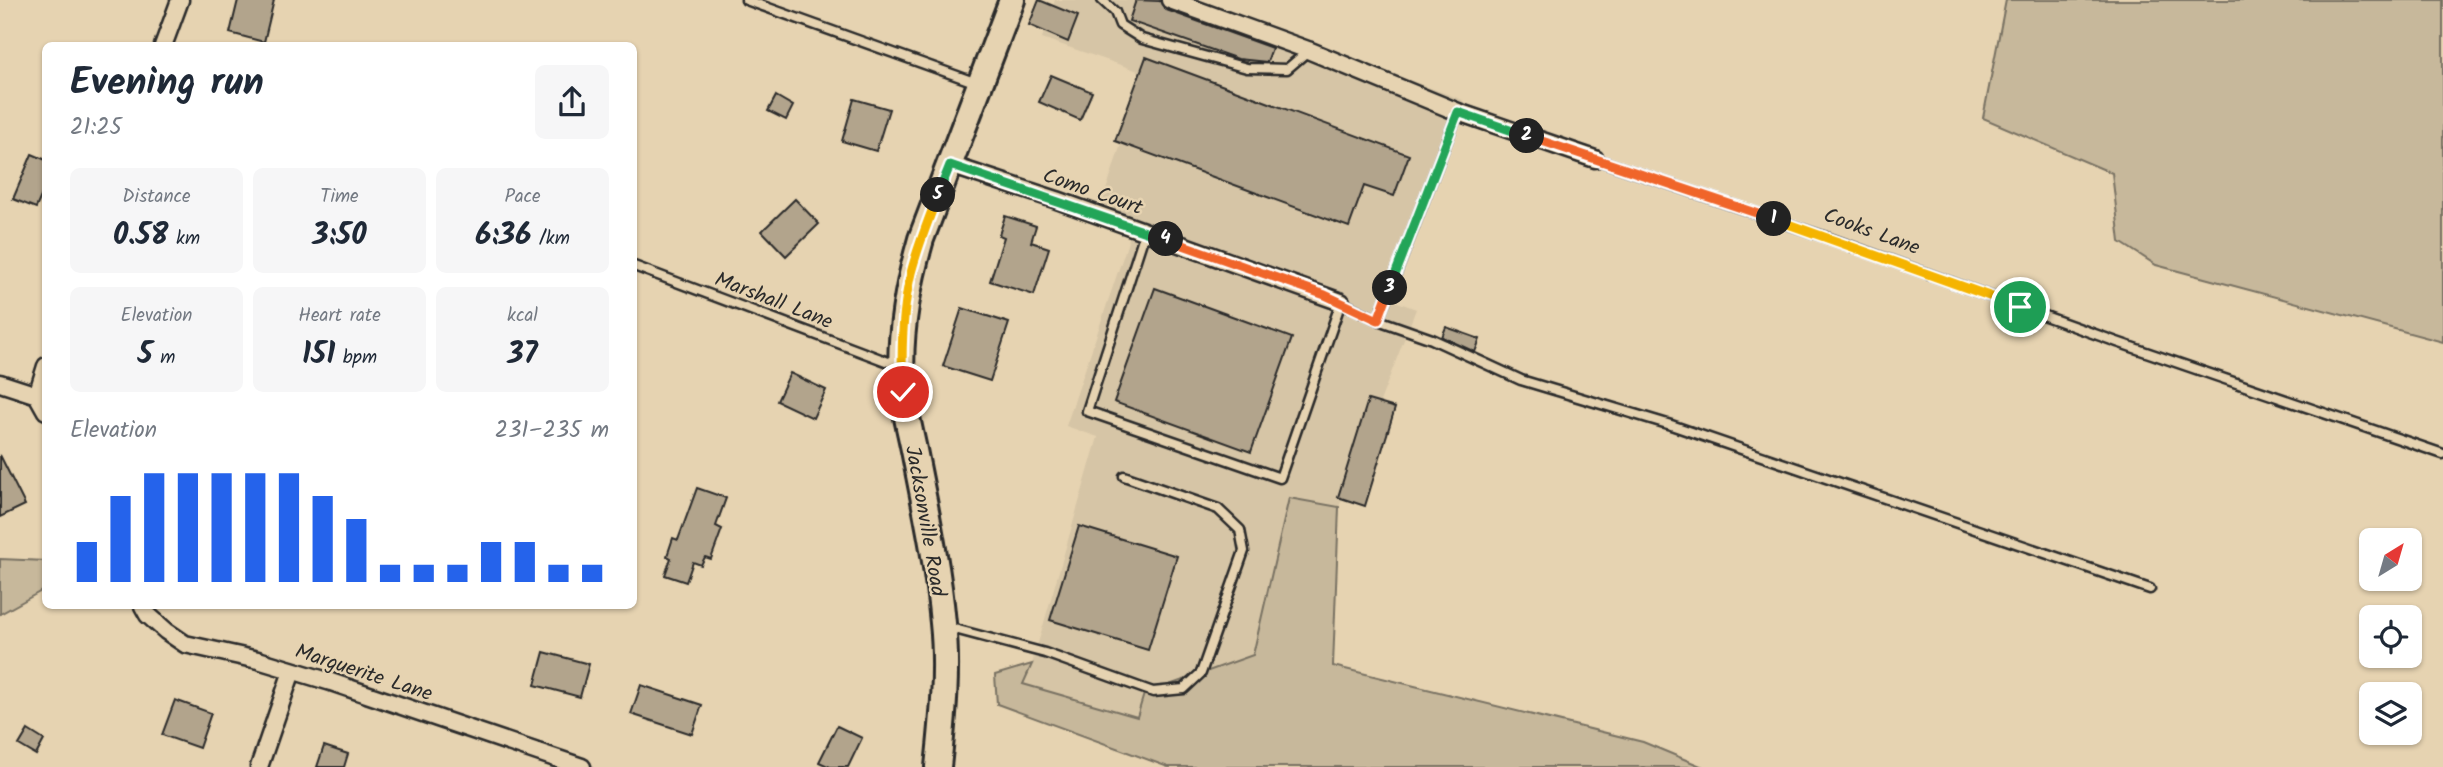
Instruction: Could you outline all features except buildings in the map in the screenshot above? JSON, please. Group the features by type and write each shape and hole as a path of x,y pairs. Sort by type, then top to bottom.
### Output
{"main road":[{"name":"Jacksonville Road","path":"938,767 945,662 944,626 930,533 903,392 905,309 921,239 1012,0"}],"street":[{"path":"164,42 180,0"},
{"name":"Cooks Lane","path":"1170,0 1308,50 1458,112 1595,159"},
{"name":"Como Court","path":"950,165 1341,302"},
{"path":"37,395 42,379"},
{"path":"0,383 37,395 42,404"},
{"name":"Marguerite Lane","path":"145,609 166,631 186,644 258,660 582,767"},
{"path":"259,767 292,671"}],"lane":[{"path":"746,0 980,84"},
{"path":"1102,0 1115,12 1120,25 1142,39 1247,68 1287,69 1308,50"},
{"path":"1378,320 1458,112"},
{"name":"Cooks Lane","path":"1595,159 1826,237 2130,347 2443,454"},
{"path":"1145,232 1087,411 1280,478 1341,302 1378,320 1432,339 1521,380 1671,425 2150,589"},
{"name":"Marshall Lane","path":"637,267 902,367"},
{"path":"944,626 1045,653 1153,692 1184,689 1201,673 1244,551 1240,530 1219,509 1124,476"}],"shaded area":[{"path":"1055,0 1193,0 1463,100 1392,300 1416,309 1339,507 1289,498 1253,655 1145,694 1137,717 1022,684 1032,664 1098,437 1066,426 1132,230 1097,218 1144,73 1042,38"},
{"path":"2006,0 2443,0 2443,342 2156,265 2120,242 2112,173 1983,118"},
{"path":"1289,498 1339,507 1333,666 1643,742 1703,767 1168,767 997,704 995,675 1032,664 1023,684 1137,717 1144,694 1253,655"},
{"path":"0,559 42,561 42,591 0,614"}],"route":[{"path":"903,392 905,309 911,274 921,239 950,165 1325,295 1378,320 1458,112 1826,237 2020,307"}]}
